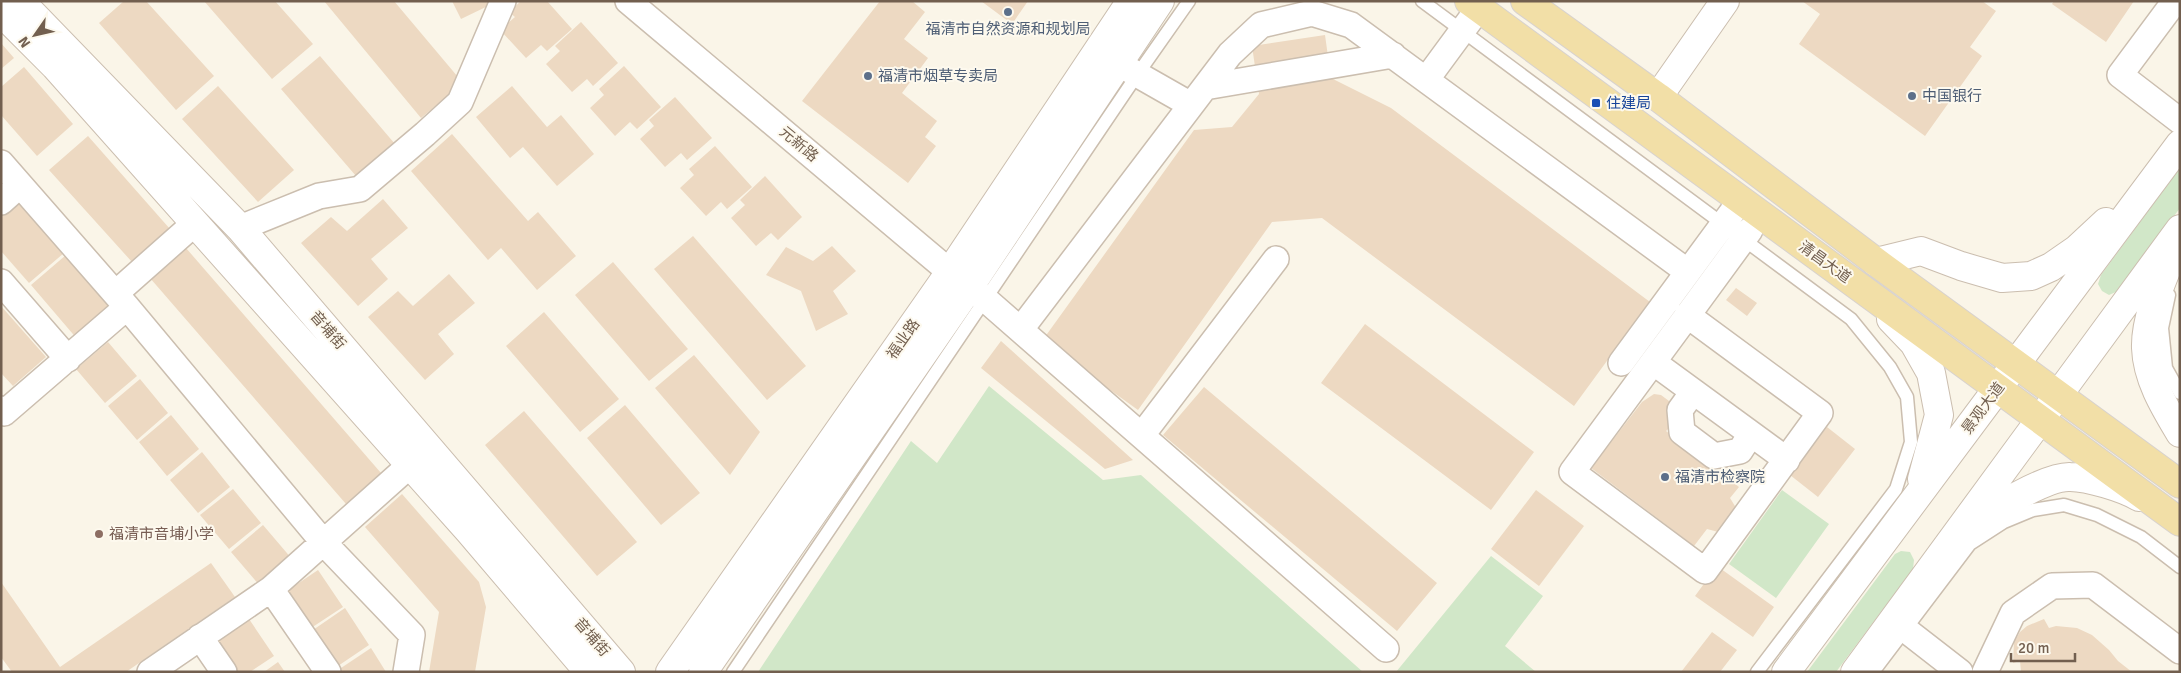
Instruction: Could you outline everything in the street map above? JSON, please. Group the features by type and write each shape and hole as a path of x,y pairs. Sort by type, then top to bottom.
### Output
{"main road":[{"name":"清昌大道","path":"1524,1 1658,97 1876,262 2180,484"},
{"name":"清昌大道","path":"1474,5 2176,520"}],"street":[{"name":"音埔街","path":"20,1 240,228 621,672"},
{"path":"240,228 319,196 360,189 425,134 460,102 503,1"},
{"name":"元新路","path":"628,1 1021,329 1386,649"},
{"name":"福业路","path":"703,672 969,285 1131,1"},
{"name":"福业路","path":"670,672 969,285 1128,69 1160,1"},
{"path":"2175,1 2120,75 2180,121"},
{"path":"1658,97 1724,2"},
{"path":"1426,80 1462,31 1474,5"},
{"name":"音埔街","path":"1,12 55,66 195,223 410,465 589,672"},
{"path":"1021,329 1230,54 1260,25 1312,13 1351,25 1688,272"},
{"path":"1128,69 1198,96 1392,56"},
{"name":"景观大道","path":"1786,672 2180,144"},
{"path":"1,163 122,300 324,543 412,635 406,672"},
{"path":"1,202 20,185"},
{"path":"1876,262 1921,251 1961,266 2002,278 2031,276 2051,267 2077,249 2147,186"},
{"path":"1687,315 1820,414 1705,571 1572,472 1687,315 1739,231 1741,200"},
{"path":"1,410 4,413 68,359 195,223"},
{"path":"1855,672 1899,625 1955,536 2180,229"},
{"path":"1621,363 1688,272 1739,231"},
{"path":"2180,238 2157,293 2149,324 2146,349 2154,383 2180,433"},
{"path":"1142,435 1276,259"},
{"path":"1,282 68,359"},
{"path":"1860,288 1914,343 1931,373 1939,415 1925,471 1913,503"},
{"path":"1653,362 1787,460"},
{"path":"1693,392 1680,410 1682,432 1714,456 1740,451 1752,434"},
{"path":"150,672 271,589 410,465"},
{"path":"1955,536 2013,499 2047,483 2069,476 2124,489 2176,520"},
{"path":"1985,672 2014,613 2052,586 2093,584 2180,651"},
{"path":"271,589 328,672"},
{"path":"1899,625 1960,672"},
{"path":"200,637 224,672"}],"lane":[{"path":"1128,69 1189,1"},
{"path":"1422,1 1739,231 1851,319 1890,367 1907,397 1911,442 1896,488 1757,672"},
{"path":"2180,272 2172,283 2162,328 2166,368 2180,394"},
{"path":"732,672 969,285"},
{"path":"1873,672 1899,625 1970,544 2004,522 2033,510 2064,505 2097,515 2141,537 2180,567"}],"green space":[{"path":"2180,168 2180,208 2118,291 2109,295 2102,291 2098,284 2101,275"},
{"path":"989,386 1103,480 1141,475 1363,672 758,672 911,441 937,463"},
{"path":"1782,490 1829,524 1776,598 1729,564"},
{"path":"1901,551 1910,552 1914,560 1913,569 1836,672 1807,672 1895,554"},
{"path":"1491,556 1543,596 1505,646 1536,672 1396,672"}],"building":[{"path":"124,1 146,1 214,76 176,110 99,23"},
{"path":"204,1 275,1 313,44 272,79"},
{"path":"324,1 394,1 463,83 421,118"},
{"path":"452,1 491,1 492,4 461,19"},
{"path":"521,1 547,1 572,29 547,51 541,45 526,58 500,30 515,17 509,12"},
{"name":"福清市烟草专卖局","path":"880,1 912,1 925,12 904,39 928,58 902,93 937,121 925,137 936,146 908,183 802,101"},
{"name":"福清市自然资源和规划局","path":"981,1 1028,1 1012,24"},
{"name":"中国银行","path":"1802,1 1982,1 1996,11 1970,47 1982,56 1925,136 1799,44 1820,14"},
{"path":"2054,1 2134,1 2106,42 2052,4"},
{"path":"581,22 618,63 593,86 587,79 572,92 546,64 560,51 555,46"},
{"path":"1325,35 1331,78 1391,108 1650,302 1574,406 1322,218 1272,222 1138,410 1042,341 1194,130 1232,127 1259,94 1252,46"},
{"path":"1,43 14,58 1,69"},
{"path":"320,56 395,144 356,176 281,89"},
{"path":"624,66 661,107 637,129 630,122 615,136 590,108 604,95 599,89"},
{"path":"24,67 73,124 37,156 1,115 1,87"},
{"path":"218,86 294,170 258,202 182,119"},
{"path":"512,86 547,127 561,115 594,154 557,186 523,147 510,158 476,117"},
{"path":"675,97 712,138 687,160 681,153 665,167 640,139 654,126 649,120"},
{"path":"452,134 528,221 538,212 576,256 537,290 501,248 488,260 411,171"},
{"path":"88,136 170,229 132,262 49,170"},
{"path":"715,146 752,187 727,209 721,202 706,216 680,188 694,175 689,169"},
{"path":"765,176 802,217 778,240 771,233 756,246 731,218 745,205 740,200"},
{"path":"17,199 64,253 29,283 1,251 1,212"},
{"path":"383,199 408,228 371,259 388,279 358,306 301,243 331,217 347,231"},
{"path":"693,236 806,366 767,400 654,269"},
{"path":"832,246 856,271 833,291 848,314 816,331 801,291 766,275 786,247 813,261"},
{"path":"186,248 381,473 346,504 150,278"},
{"path":"66,255 113,310 78,340 31,285"},
{"path":"613,262 688,349 649,381 575,295"},
{"path":"449,274 475,303 438,334 454,354 425,380 368,317 398,291 413,306"},
{"path":"1736,288 1757,303 1747,316 1726,300"},
{"path":"1,306 46,357 13,386 1,373"},
{"path":"544,312 619,399 580,432 506,346"},
{"path":"1365,324 1534,452 1491,510 1321,383"},
{"path":"1001,341 1133,460 1105,469 981,368"},
{"path":"108,342 137,376 105,403 76,369"},
{"path":"694,355 760,432 730,475 655,388"},
{"path":"140,379 168,413 137,440 108,406"},
{"path":"1204,387 1437,583 1397,631 1163,435"},
{"name":"福清市检察院","path":"1654,394 1661,395 1673,404 1672,425 1666,431 1739,487 1730,498 1738,511 1722,533 1707,529 1694,546 1591,468 1642,402"},
{"path":"625,405 700,493 661,525 587,438"},
{"path":"524,411 637,542 597,576 485,445"},
{"path":"171,415 199,449 167,476 139,442"},
{"path":"1827,427 1855,449 1818,497 1790,475"},
{"path":"202,452 230,487 198,513 170,480"},
{"path":"233,489 261,523 229,549 200,515"},
{"path":"1536,490 1584,526 1539,586 1491,549"},
{"path":"402,494 479,582 486,607 475,672 429,672 439,612 365,527"},
{"path":"263,525 292,559 260,586 231,552"},
{"path":"211,563 235,597 126,672 12,672 1,657 1,582 60,667"},
{"path":"1717,566 1774,607 1753,637 1695,596"},
{"path":"318,570 343,607 308,630 284,593"},
{"path":"345,608 369,645 335,668 310,632"},
{"path":"249,619 274,656 250,672 234,672 214,642"},
{"path":"2044,619 2049,628 2056,626 2077,628 2092,635 2132,672 2021,672 2020,661 2013,663 2014,642 2020,632 2027,626"},
{"path":"1712,632 1737,650 1720,672 1681,672"},
{"path":"371,648 386,672 335,672"},
{"path":"278,662 285,672 264,672"}],"place":[{"name":"福清市自然资源和规划局","path":"1008,12"},
{"name":"福清市烟草专卖局","path":"868,76"},
{"name":"中国银行","path":"1912,96"},
{"name":"住建局","path":"1596,103"},
{"name":"福清市检察院","path":"1665,477"},
{"name":"福清市音埔小学","path":"99,534"}]}
